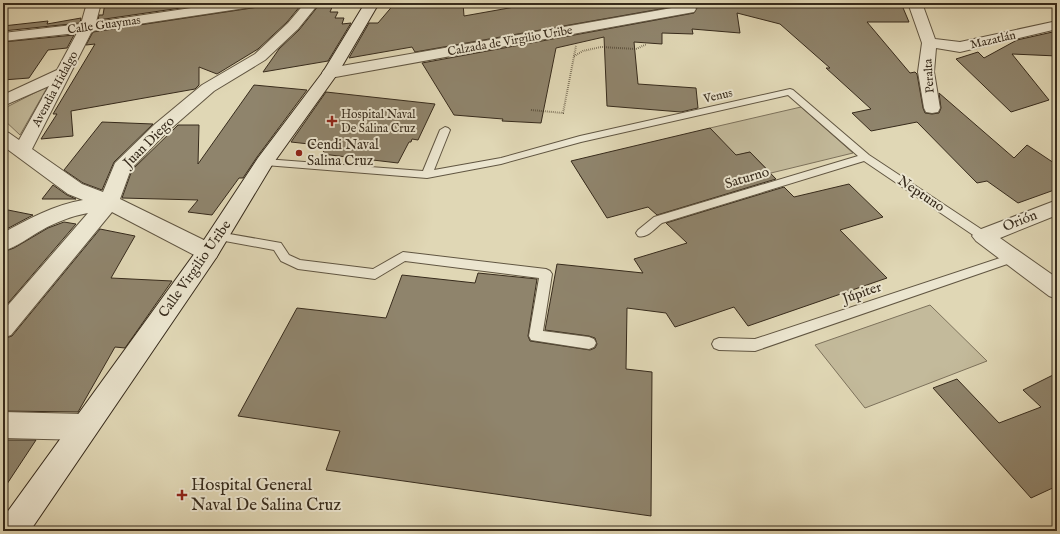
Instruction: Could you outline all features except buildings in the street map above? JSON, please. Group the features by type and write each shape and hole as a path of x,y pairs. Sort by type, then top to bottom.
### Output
{"street":[{"name":"Avendia Hidalgo","path":"22,152 66,72 87,28 94,3"},
{"name":"Calle Guaymas","path":"3,37 87,28 252,3"},
{"name":"Juan Diego","path":"3,328 109,202 122,167 161,128 208,88 260,57 293,26 312,3"},
{"name":"Calle Virgilio Uribe","path":"12,531 213,244 265,162 330,72 372,3"},
{"path":"915,3 929,43"},
{"name":"Calzada de Virgilio Uribe","path":"330,72 689,9"},
{"name":"Mazatlán","path":"929,43 960,47 1057,25"},
{"name":"Peralta","path":"929,43 926,72 932,108"},
{"path":"5,100 66,72"},
{"path":"3,137 75,189 213,244"},
{"path":"3,242 36,224 71,210 109,202"},
{"name":"Orión","path":"983,236 1057,207"},
{"name":"Neptuno","path":"983,236 1057,290"},
{"path":"3,425 84,427"}],"lane":[{"name":"Venus","path":"265,162 427,175 501,161 580,139 790,92"},
{"name":"Neptuno","path":"790,92 865,156 983,236"},
{"path":"427,175 445,130"},
{"name":"Saturno","path":"642,233 658,220 865,156"},
{"path":"213,244 277,246 285,258 298,264 375,274 403,256 546,274 536,336 589,343"},
{"name":"Júpiter","path":"718,344 756,345 1012,258"}],"path":[{"path":"574,56 582,51 596,48 636,49 647,44"},
{"path":"531,110 563,112 576,45"}],"shaded area":[{"path":"48,86 20,135 3,119 3,109"},
{"path":"801,107 853,153 771,173 750,152 591,192 580,175 721,140 710,128"},
{"path":"930,305 987,361 865,408 815,345"}],"place":[{"name":"Hospital Naval De Salina Cruz","path":"332,121"},
{"name":"Cendi Naval Salina Cruz","path":"299,153"},
{"name":"Hospital General Naval De Salina Cruz","path":"182,495"}]}
